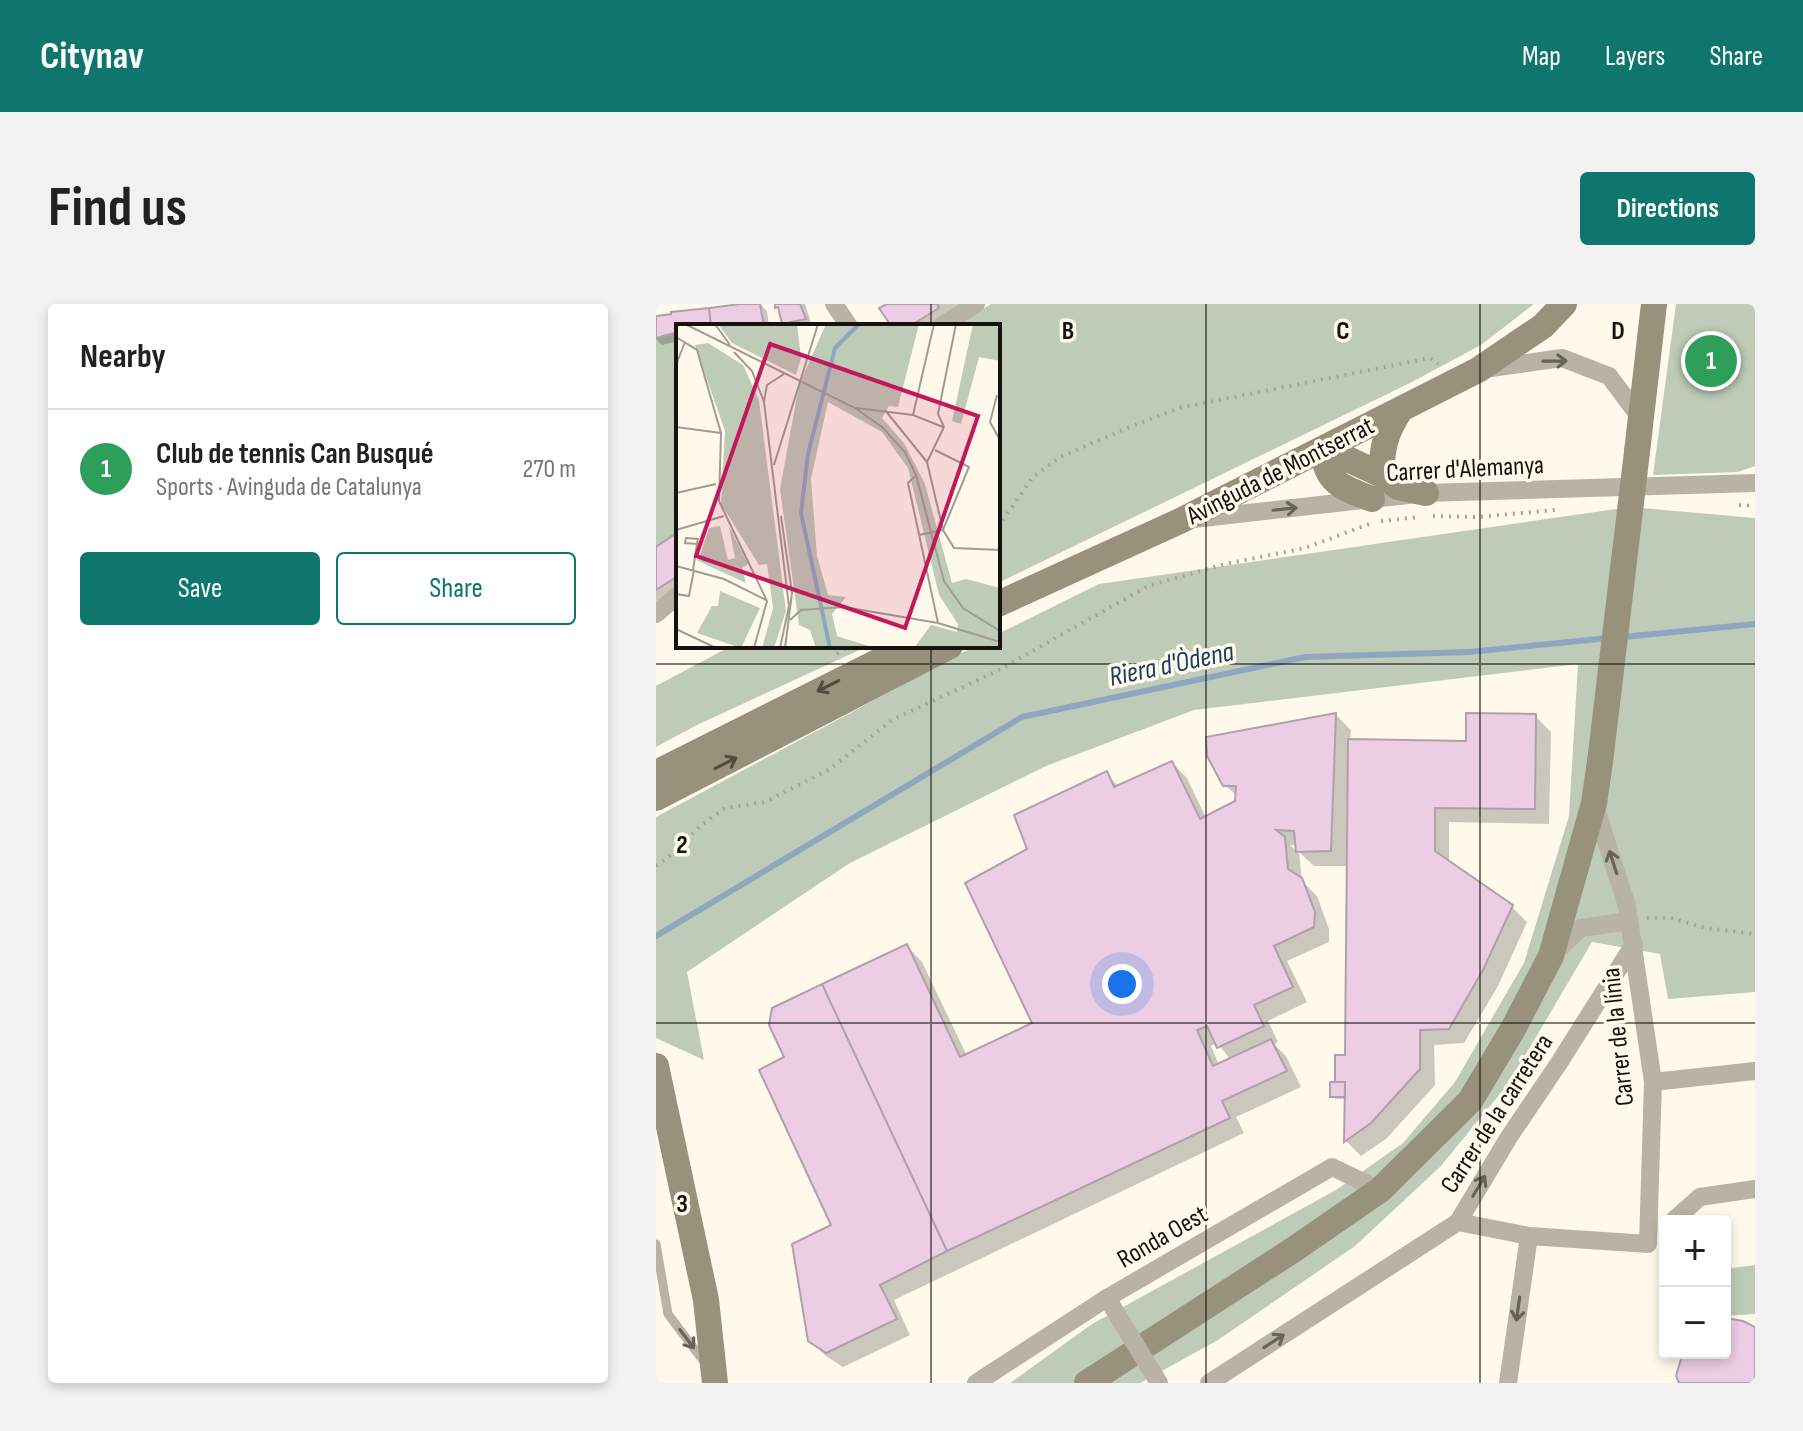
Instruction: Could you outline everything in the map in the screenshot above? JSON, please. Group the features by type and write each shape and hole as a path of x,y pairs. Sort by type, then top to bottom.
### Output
{"street":[{"path":"834,304 848,324"},
{"path":"944,324 976,304"},
{"name":"Avinguda de Montserrat","path":"1000,603 1180,521 1478,370 1543,326 1564,304"},
{"path":"1087,1383 1380,1190 1470,1101 1513,1029 1551,956 1594,803 1654,304"},
{"name":"Avinguda de Montserrat","path":"1478,370 1562,358 1609,376 1642,420"},
{"path":"1377,487 1387,431 1402,409"},
{"path":"1324,448 1377,487 1398,487 1426,493"},
{"name":"Carrer d'Alemanya","path":"1426,493 1755,483"},
{"name":"Carrer d'Alemanya","path":"1180,521 1377,487"},
{"name":"Avinguda de Montserrat","path":"1000,619 1070,582 1080,567"},
{"path":"656,614 676,597"},
{"path":"656,773 905,648"},
{"path":"656,798 946,648"},
{"name":"Carrer de la línia","path":"1594,803 1634,944 1653,1082 1648,1244"},
{"path":"1551,956 1581,928 1629,921"},
{"name":"Carrer de la carretera","path":"1209,1383 1458,1222 1634,944"},
{"path":"656,1068 706,1300 715,1379"},
{"path":"1653,1082 1755,1071"},
{"name":"Ronda Oest","path":"976,1383 1107,1298 1332,1167 1380,1190"},
{"path":"1680,1215 1700,1197 1755,1189"},
{"path":"1458,1222 1529,1236 1648,1244 1659,1234"},
{"path":"1508,1383 1529,1236"},
{"path":"1107,1298 1159,1383"}],"lane":[{"path":"656,1244 659,1284 668,1314 715,1379"}],"path":[{"path":"1000,524 1033,477 1060,457 1179,408 1430,358 1440,366 1445,387"},
{"path":"1739,505 1755,506"},
{"path":"656,866 725,808 765,802 830,769 892,720 997,671 1148,586 1225,564 1305,548 1376,521 1408,517 1478,517 1561,509"},
{"path":"1629,921 1671,918 1705,928 1755,934"}],"green space":[{"path":"991,304 1534,304 1481,345 1410,383 1000,582 1000,324 959,324"},
{"path":"1676,304 1755,304 1755,466 1738,472 1653,475"},
{"path":"676,333 676,536 656,547 656,338"},
{"path":"1630,507 1755,518 1755,992 1668,999 1660,954 1592,942 1509,1083 1440,1167 1355,1246 1218,1340 1140,1383 1010,1383 1092,1324 1336,1190 1403,1143 1455,1082 1524,963 1569,816 1578,664 1194,710 1046,766 850,863 687,972 704,1060 656,1038 656,817 971,648 1000,648 1000,633 1099,584"},
{"path":"727,648 864,648 656,747 656,686"},
{"path":"1755,1265 1755,1314 1731,1316 1731,1268"}],"building":[{"path":"760,304 764,324 711,324 709,308"},
{"path":"775,304 800,304 806,319 782,324"},
{"path":"887,304 937,304 939,308 913,324 890,324 879,308"},
{"path":"709,308 711,324 676,324 676,333 656,338 656,316"},
{"path":"675,534 676,577 656,590 656,547"},
{"path":"1336,713 1331,851 1296,852 1294,831 1276,830 1285,837 1288,869 1302,878 1315,912 1314,927 1274,946 1293,987 1254,1005 1264,1026 1217,1048 1207,1026 1197,1030 1213,1066 1271,1039 1287,1071 1222,1101 1230,1118 947,1251 822,984 907,944 960,1057 1032,1023 965,883 1027,849 1014,815 1107,771 1114,787 1172,761 1200,819 1235,801 1236,786 1223,786 1207,756 1206,737"},
{"path":"1466,713 1536,714 1535,809 1435,808 1435,851 1513,905 1483,970 1449,1029 1420,1030 1420,1069 1371,1123 1344,1142 1345,1082 1335,1082 1335,1055 1345,1055 1348,739 1466,741"},
{"path":"822,984 947,1251 880,1285 897,1319 826,1353 808,1341 792,1244 831,1225 759,1070 784,1057 769,1025 772,1008"},
{"path":"1330,1082 1345,1082 1345,1097 1330,1097"},
{"path":"1731,1319 1755,1327 1755,1383 1679,1383 1676,1376 1681,1359 1731,1359"}],"waterway":[{"name":"Riera d'Òdena","path":"1623,637 1755,624"},
{"name":"Riera d'Òdena","path":"656,936 1022,717 1305,657 1469,652 1608,638"}],"place":[{"name":"Club de tennis Can Busqué","path":"1711,361"}]}
